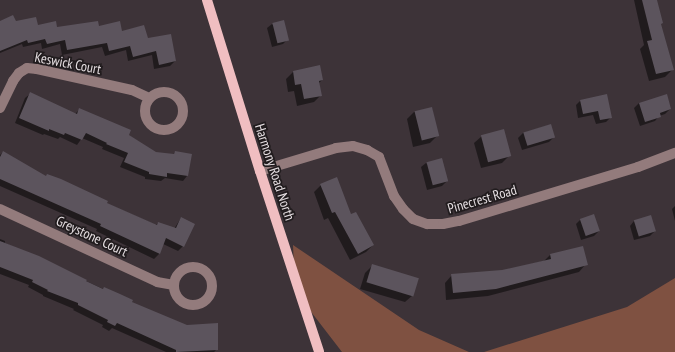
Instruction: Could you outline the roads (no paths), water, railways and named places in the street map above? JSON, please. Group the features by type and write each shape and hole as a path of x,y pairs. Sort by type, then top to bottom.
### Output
{"main road":[{"name":"Harmony Road North","path":"207,0 319,352"}],"street":[{"name":"Keswick Court","path":"0,108 13,81 19,73 27,68 37,68 132,90 149,98"},
{"name":"Pinecrest Road","path":"260,170 336,148 353,146 367,150 379,157 394,196 403,209 413,219 427,224 443,224 459,221 631,170 675,153"},
{"name":"Greystone Court","path":"0,209 157,282 174,285"}]}
